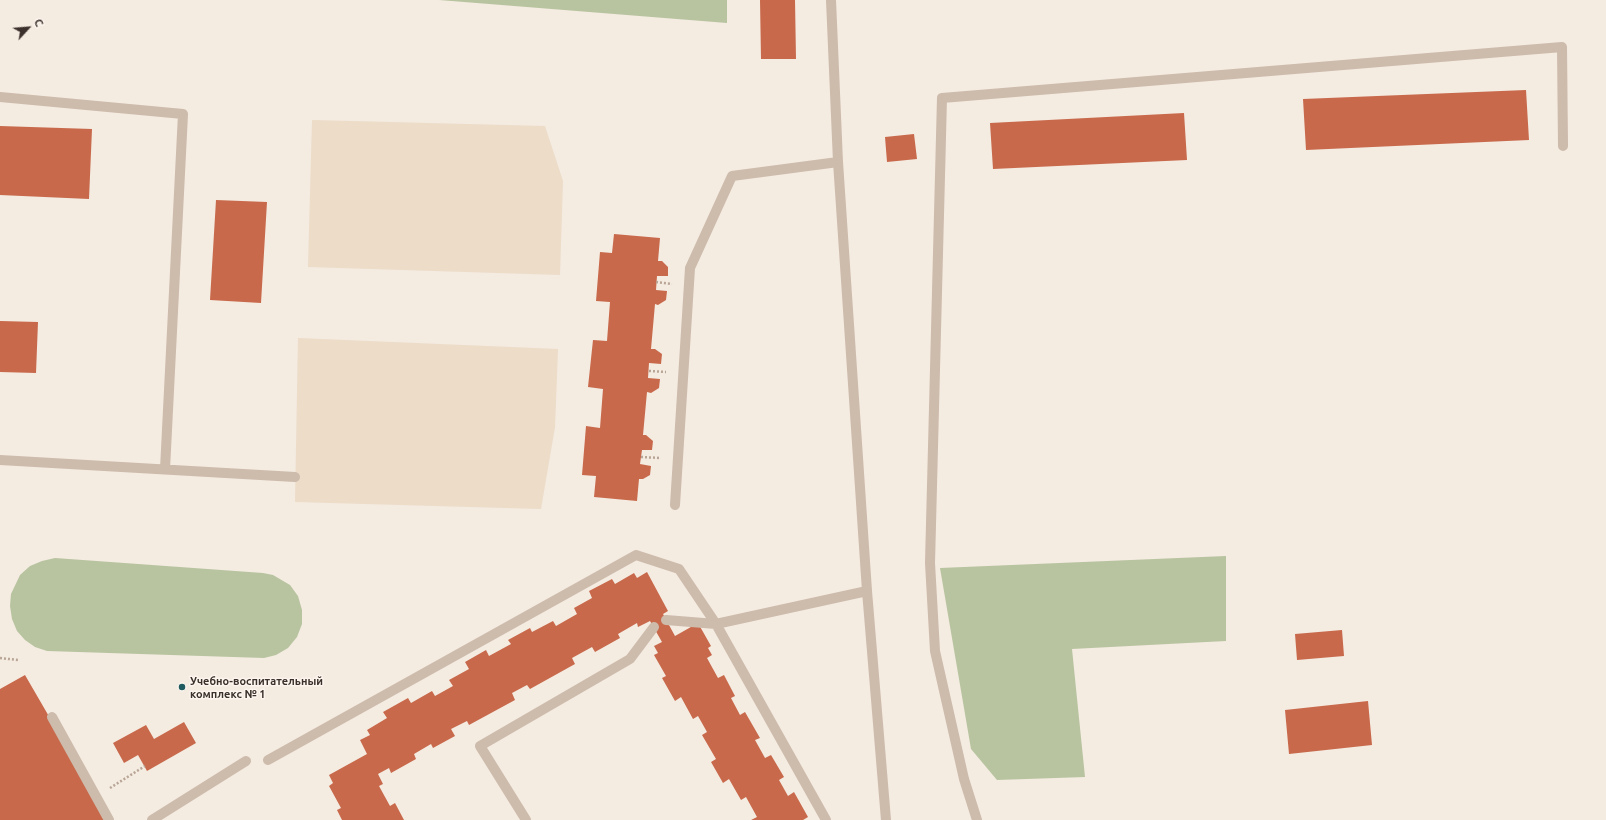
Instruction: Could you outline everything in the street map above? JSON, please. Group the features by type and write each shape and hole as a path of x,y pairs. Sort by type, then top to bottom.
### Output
{"street":[{"path":"831,0 838,162 867,591 886,820"},
{"path":"978,820 964,779 935,651 931,577 942,98 1562,47 1564,146"},
{"path":"0,97 184,114 165,469"},
{"path":"675,505 690,268 732,176 838,162"},
{"path":"0,460 296,477"},
{"path":"268,760 636,554 680,569 716,624 826,820"},
{"path":"666,620 716,624 867,591"},
{"path":"526,820 480,746 630,659 654,627"},
{"path":"52,717 109,820"},
{"path":"151,820 246,761"}],"path":[{"path":"0,658 18,660"},
{"path":"96,797 145,766"}],"green space":[{"path":"439,0 727,0 727,23"},
{"path":"1226,556 1226,641 1072,649 1085,777 997,780 971,749 940,568"},
{"path":"55,558 263,573 273,575 290,585 298,596 302,610 302,624 297,637 288,648 276,655 264,658 47,651 35,647 25,640 17,631 12,619 10,606 11,594 20,575 30,566"}],"shaded area":[{"path":"312,120 545,126 563,181 560,275 308,267"},
{"path":"298,338 558,349 555,427 541,509 295,502"}],"building":[{"path":"760,0 795,0 796,59 761,59"},
{"path":"1526,90 1529,140 1306,150 1303,99"},
{"path":"1184,113 1187,160 993,169 990,123"},
{"path":"0,126 92,129 89,199 0,195"},
{"path":"914,134 917,159 887,162 885,137"},
{"path":"216,200 267,202 261,303 210,300"},
{"path":"614,234 660,238 658,261 662,261 668,267 668,276 657,276 656,290 667,291 666,300 658,305 655,304 651,349 655,349 662,354 661,364 649,363 648,378 660,379 659,388 651,393 647,392 643,435 646,435 653,441 652,450 642,450 640,464 651,466 650,475 643,479 639,479 637,501 594,497 596,476 582,475 586,426 600,428 603,389 588,387 593,340 607,341 610,302 596,301 600,252 612,253"},
{"path":"0,321 38,322 36,373 0,372"},
{"path":"647,572 668,611 663,614 675,636 698,623 711,646 708,648 712,655 707,658 718,678 724,675 735,696 731,698 740,715 745,712 760,738 755,740 765,758 771,755 784,777 779,780 788,796 794,792 808,817 803,820 751,820 757,817 746,797 741,800 729,779 723,783 711,762 716,759 702,735 707,732 698,716 693,719 681,697 675,701 662,678 666,676 654,655 658,653 654,646 662,642 650,621 638,627 637,623 618,634 620,638 595,652 592,647 572,658 575,664 530,689 527,685 512,693 515,700 469,725 467,721 451,729 455,736 433,748 431,744 414,754 416,759 391,773 389,768 378,774 383,784 379,786 390,806 395,803 404,820 342,820 337,810 341,808 329,786 333,783 329,775 367,754 360,740 370,735 367,730 387,718 383,712 408,698 411,703 432,691 435,696 453,686 449,680 469,669 465,662 486,650 489,656 511,644 508,640 530,628 532,632 553,621 556,626 577,614 574,608 592,598 589,591 612,579 615,584 634,573 637,578"},
{"path":"1342,630 1344,656 1297,660 1295,634"},
{"path":"25,675 109,820 0,820 0,689"},
{"path":"1368,701 1372,745 1289,754 1285,710"},
{"path":"184,722 196,743 147,771 138,755 124,763 113,743 146,725 154,739"}],"place":[{"name":"Учебно-воспитательный комплекс № 1","path":"182,687"}]}
